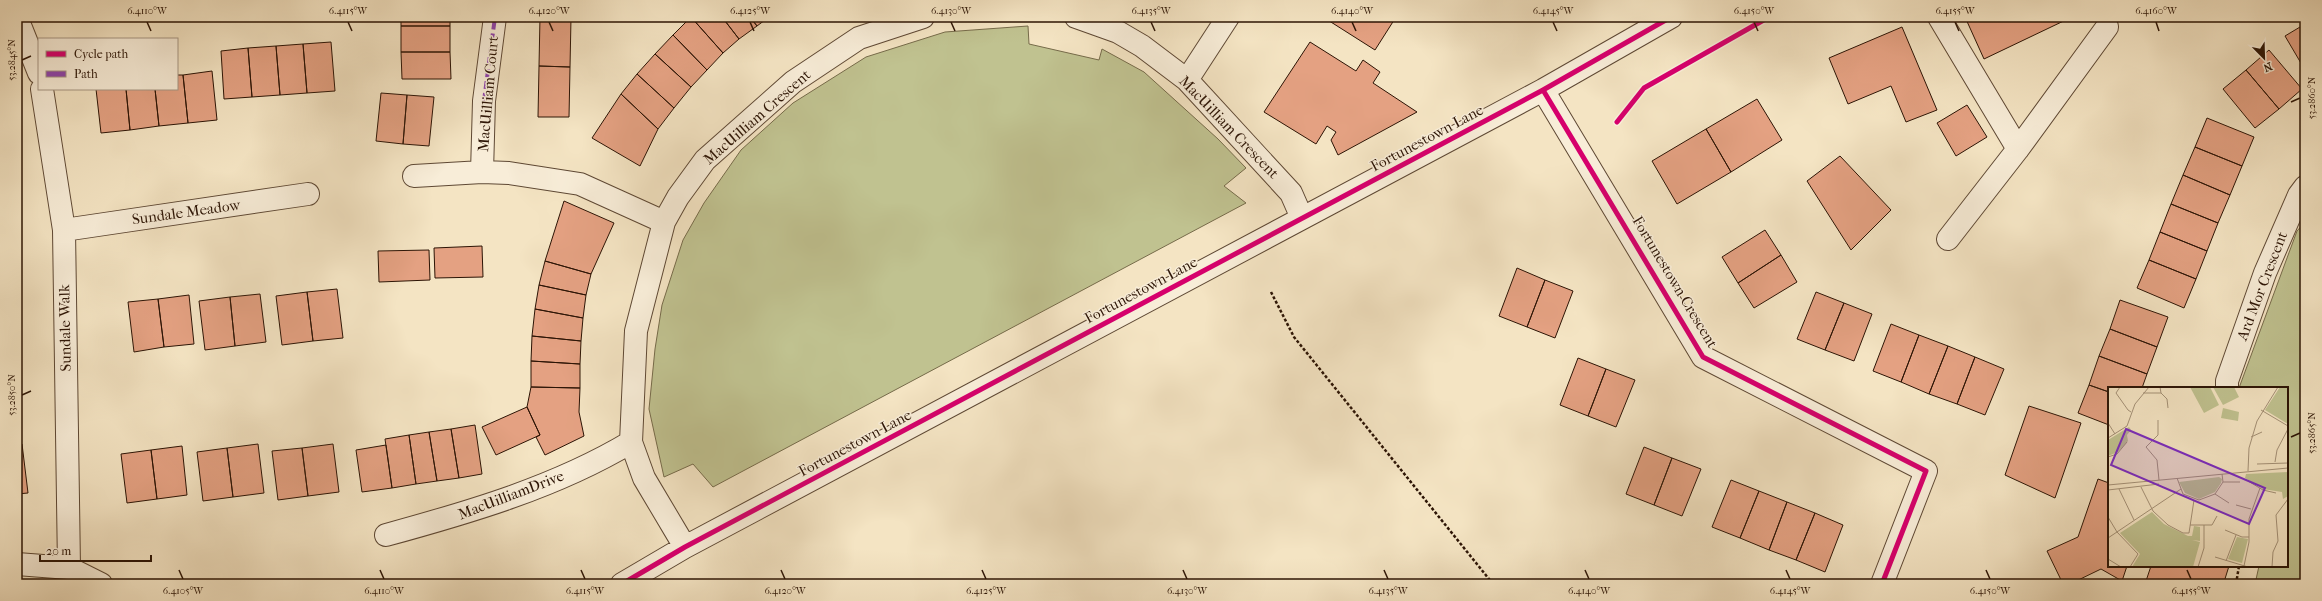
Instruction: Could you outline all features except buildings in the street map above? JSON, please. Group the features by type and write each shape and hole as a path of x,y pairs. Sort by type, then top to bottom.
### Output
{"street":[{"name":"MacUilliam Court","path":"482,172 484,101 495,17"},
{"name":"MacUilliam Crescent","path":"686,547 644,478 631,442 636,331 664,222 678,197 705,160 793,82 859,38 923,17"},
{"name":"MacUilliam Crescent","path":"1076,17 1118,32 1142,46 1187,80 1291,193 1302,218"},
{"path":"1187,80 1228,17"},
{"name":"Fortunestown Lane","path":"622,584 686,547 1543,90 1671,17"},
{"path":"1939,17 2018,149"},
{"path":"17,18 38,70"},
{"path":"1948,240 2018,149 2107,27"},
{"name":"Sundale Walk","path":"42,90 64,230 69,568"},
{"name":"Fortunestown Crescent","path":"1543,90 1703,357 1926,471 1882,584"},
{"name":"MacUilliam Court","path":"414,176 482,172 509,173 580,184 664,222"},
{"name":"Ard Mor Crescent","path":"2227,387 2227,381 2265,273 2299,195 2305,188"},
{"name":"Sundale Meadow","path":"64,230 308,194"},
{"name":"MacUilliamDrive","path":"386,535 477,510 599,461 631,442"},
{"path":"17,564 69,568 101,584"}],"path":[{"path":"1271,292 1294,337 1493,584"},
{"path":"2236,584 2239,567"}],"green space":[{"path":"1028,26 1029,44 1099,60 1102,49 1144,72 1218,139 1246,168 1224,186 1246,203 713,487 693,464 664,477 649,409 655,349 662,305 683,240 704,203 741,150 793,103 866,57 945,32"},
{"path":"2305,222 2305,584 2255,584 2259,567 2288,567 2288,387 2239,387 2297,231"}],"marked path":[{"path":"484,101 495,17"}],"cycle path":[{"path":"622,584 685,547 1543,90 1671,17"},
{"path":"1617,122 1644,88 1769,17"},
{"path":"1543,90 1703,357 1926,471 1882,584"}]}
